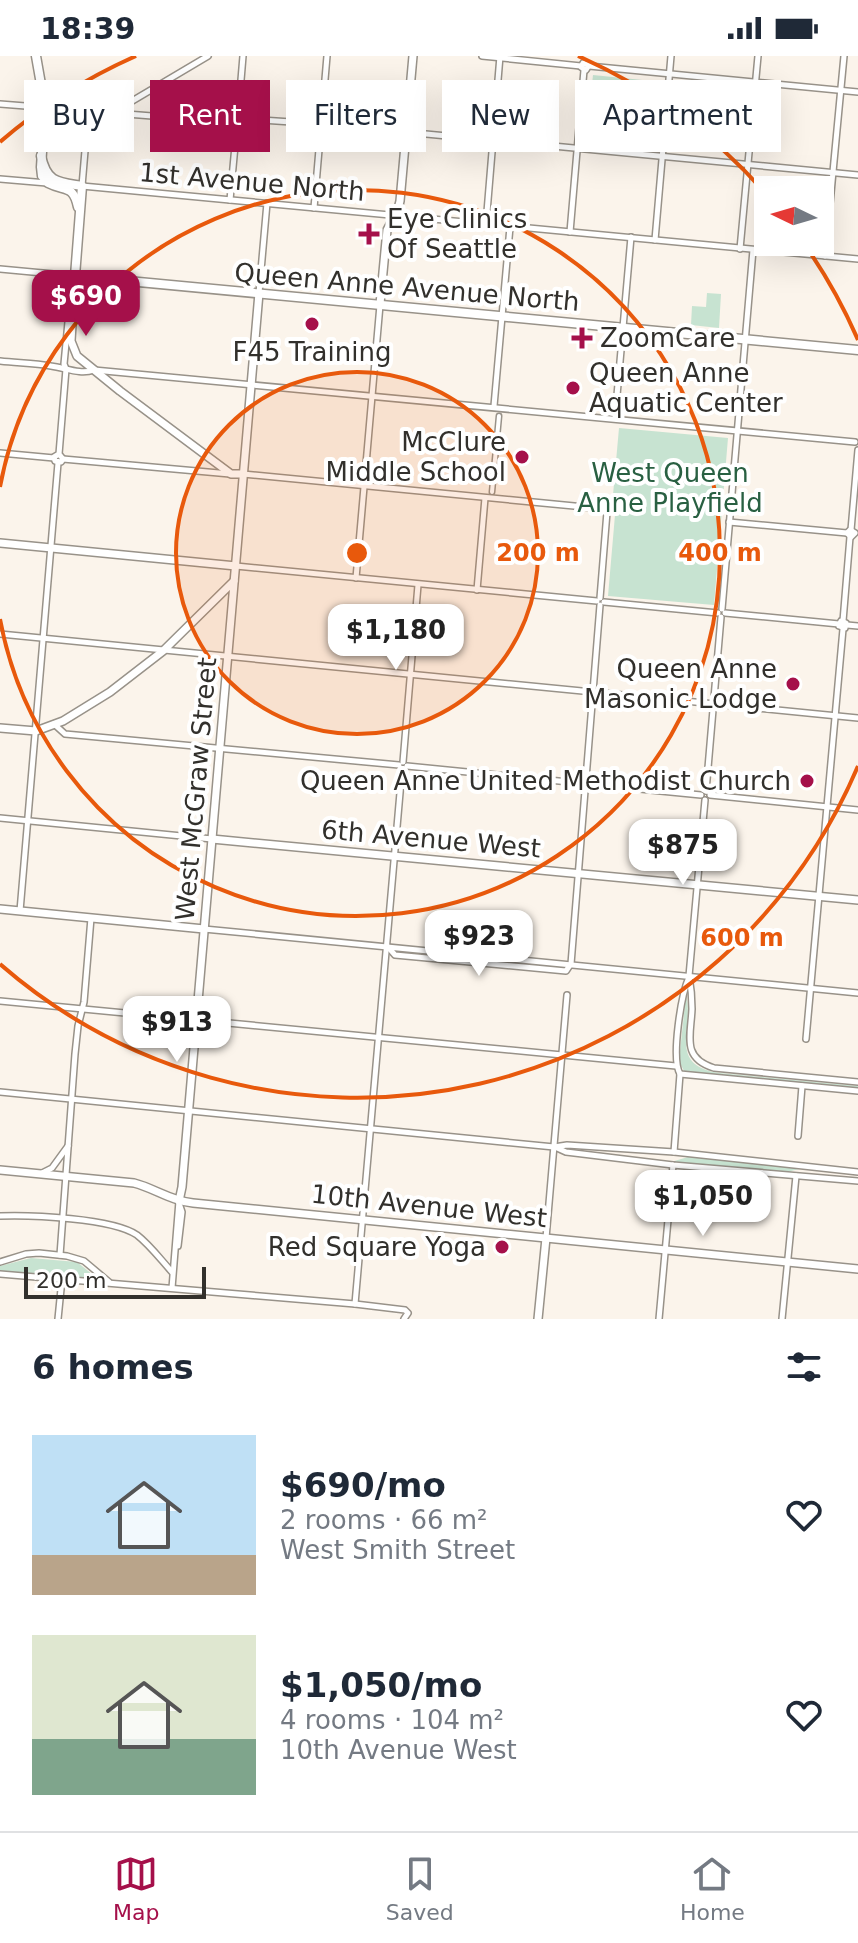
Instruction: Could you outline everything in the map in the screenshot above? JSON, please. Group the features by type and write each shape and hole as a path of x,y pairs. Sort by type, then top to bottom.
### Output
{"main road":[{"path":"36,56 40,80"},
{"path":"41,152 41,172 48,183 71,190 79,219"},
{"name":"1st Avenue North","path":"41,156 45,170 55,181 82,186"},
{"path":"75,276 82,186"},
{"name":"Queen Anne Avenue North","path":"75,276 858,350"}],"street":[{"path":"134,98 208,56"},
{"path":"241,80 243,56"},
{"path":"325,80 327,56"},
{"path":"411,80 413,56"},
{"path":"482,56 734,80"},
{"path":"655,240 671,56"},
{"path":"755,80 758,56"},
{"path":"833,176 844,56"},
{"path":"498,80 500,57"},
{"path":"781,85 858,92"},
{"path":"0,104 24,106"},
{"path":"82,186 85,152"},
{"path":"230,200 235,152"},
{"path":"314,208 319,152"},
{"path":"356,578 387,230 399,205 404,152"},
{"path":"486,224 492,152"},
{"path":"570,232 577,152"},
{"path":"609,152 858,175"},
{"path":"740,249 749,152"},
{"path":"0,179 48,183"},
{"name":"1st Avenue North","path":"82,186 753,250"},
{"path":"259,293 267,203"},
{"path":"494,406 510,227"},
{"path":"615,418 631,237"},
{"path":"753,250 689,976 692,997 689,1040 691,1052 698,1061 714,1068 858,1082"},
{"name":"1st Avenue North","path":"825,256 858,259"},
{"name":"Queen Anne Avenue North","path":"0,269 75,276"},
{"path":"75,276 71,311 73,350 84,363 231,474"},
{"name":"West McGraw Street","path":"172,1288 259,293"},
{"path":"20,911 64,364 71,311"},
{"path":"0,361 69,371 94,370 494,406 857,444 852,534 806,1039"},
{"path":"492,492 499,416"},
{"path":"0,453 607,511 571,964 566,971 395,955 387,945 0,909"},
{"path":"477,590 485,498"},
{"path":"729,522 852,534"},
{"path":"0,543 858,626"},
{"path":"0,728 36,731 63,721 110,692 163,651 234,581"},
{"path":"355,1304 418,585"},
{"path":"0,634 858,718"},
{"path":"54,724 65,734 858,810"},
{"name":"6th Avenue West","path":"0,818 858,900"},
{"path":"60,1255 71,1099 91,918"},
{"path":"571,964 858,993"},
{"path":"674,1152 680,1074 676,1066 683,991 689,976"},
{"path":"538,1319 567,995"},
{"path":"0,1001 676,1066"},
{"path":"680,1074 858,1091"},
{"path":"798,1136 802,1086"},
{"path":"0,1092 554,1147 567,1145 674,1152 858,1172"},
{"path":"42,1174 52,1168 68,1145"},
{"path":"554,1147 566,1152 673,1165 858,1181"},
{"path":"659,1319 673,1165"},
{"name":"10th Avenue West","path":"0,1170 140,1185 179,1201 858,1269"},
{"path":"782,1319 796,1176"},
{"path":"178,1246 182,1212 179,1201"},
{"path":"0,1216 63,1219 122,1228 137,1235 172,1272"},
{"path":"0,1262 26,1254 60,1255 84,1261 110,1283"},
{"path":"0,1274 355,1304 407,1311 404,1319"},
{"path":"58,1319 62,1279"}],"green space":[{"path":"593,75 642,80 592,80"},
{"path":"707,293 721,294 719,328 691,325 692,306 706,307"},
{"name":"West Queen Anne Playfield","path":"619,428 728,438 714,605 608,596"},
{"path":"686,995 688,1054 703,1069 858,1086 858,1089 684,1071 679,1061"},
{"path":"688,1157 803,1168 783,1173 671,1162"},
{"path":"31,1258 77,1262 98,1279 0,1272 0,1266"}],"place":[{"name":"Eye Clinics Of Seattle","path":"369,234"},
{"name":"F45 Training","path":"312,324"},
{"name":"ZoomCare","path":"582,338"},
{"name":"Queen Anne Aquatic Center","path":"573,388"},
{"name":"McClure Middle School","path":"522,457"},
{"name":"Queen Anne Masonic Lodge","path":"793,684"},
{"name":"Queen Anne United Methodist Church","path":"807,781"},
{"name":"Red Square Yoga","path":"502,1247"}]}
